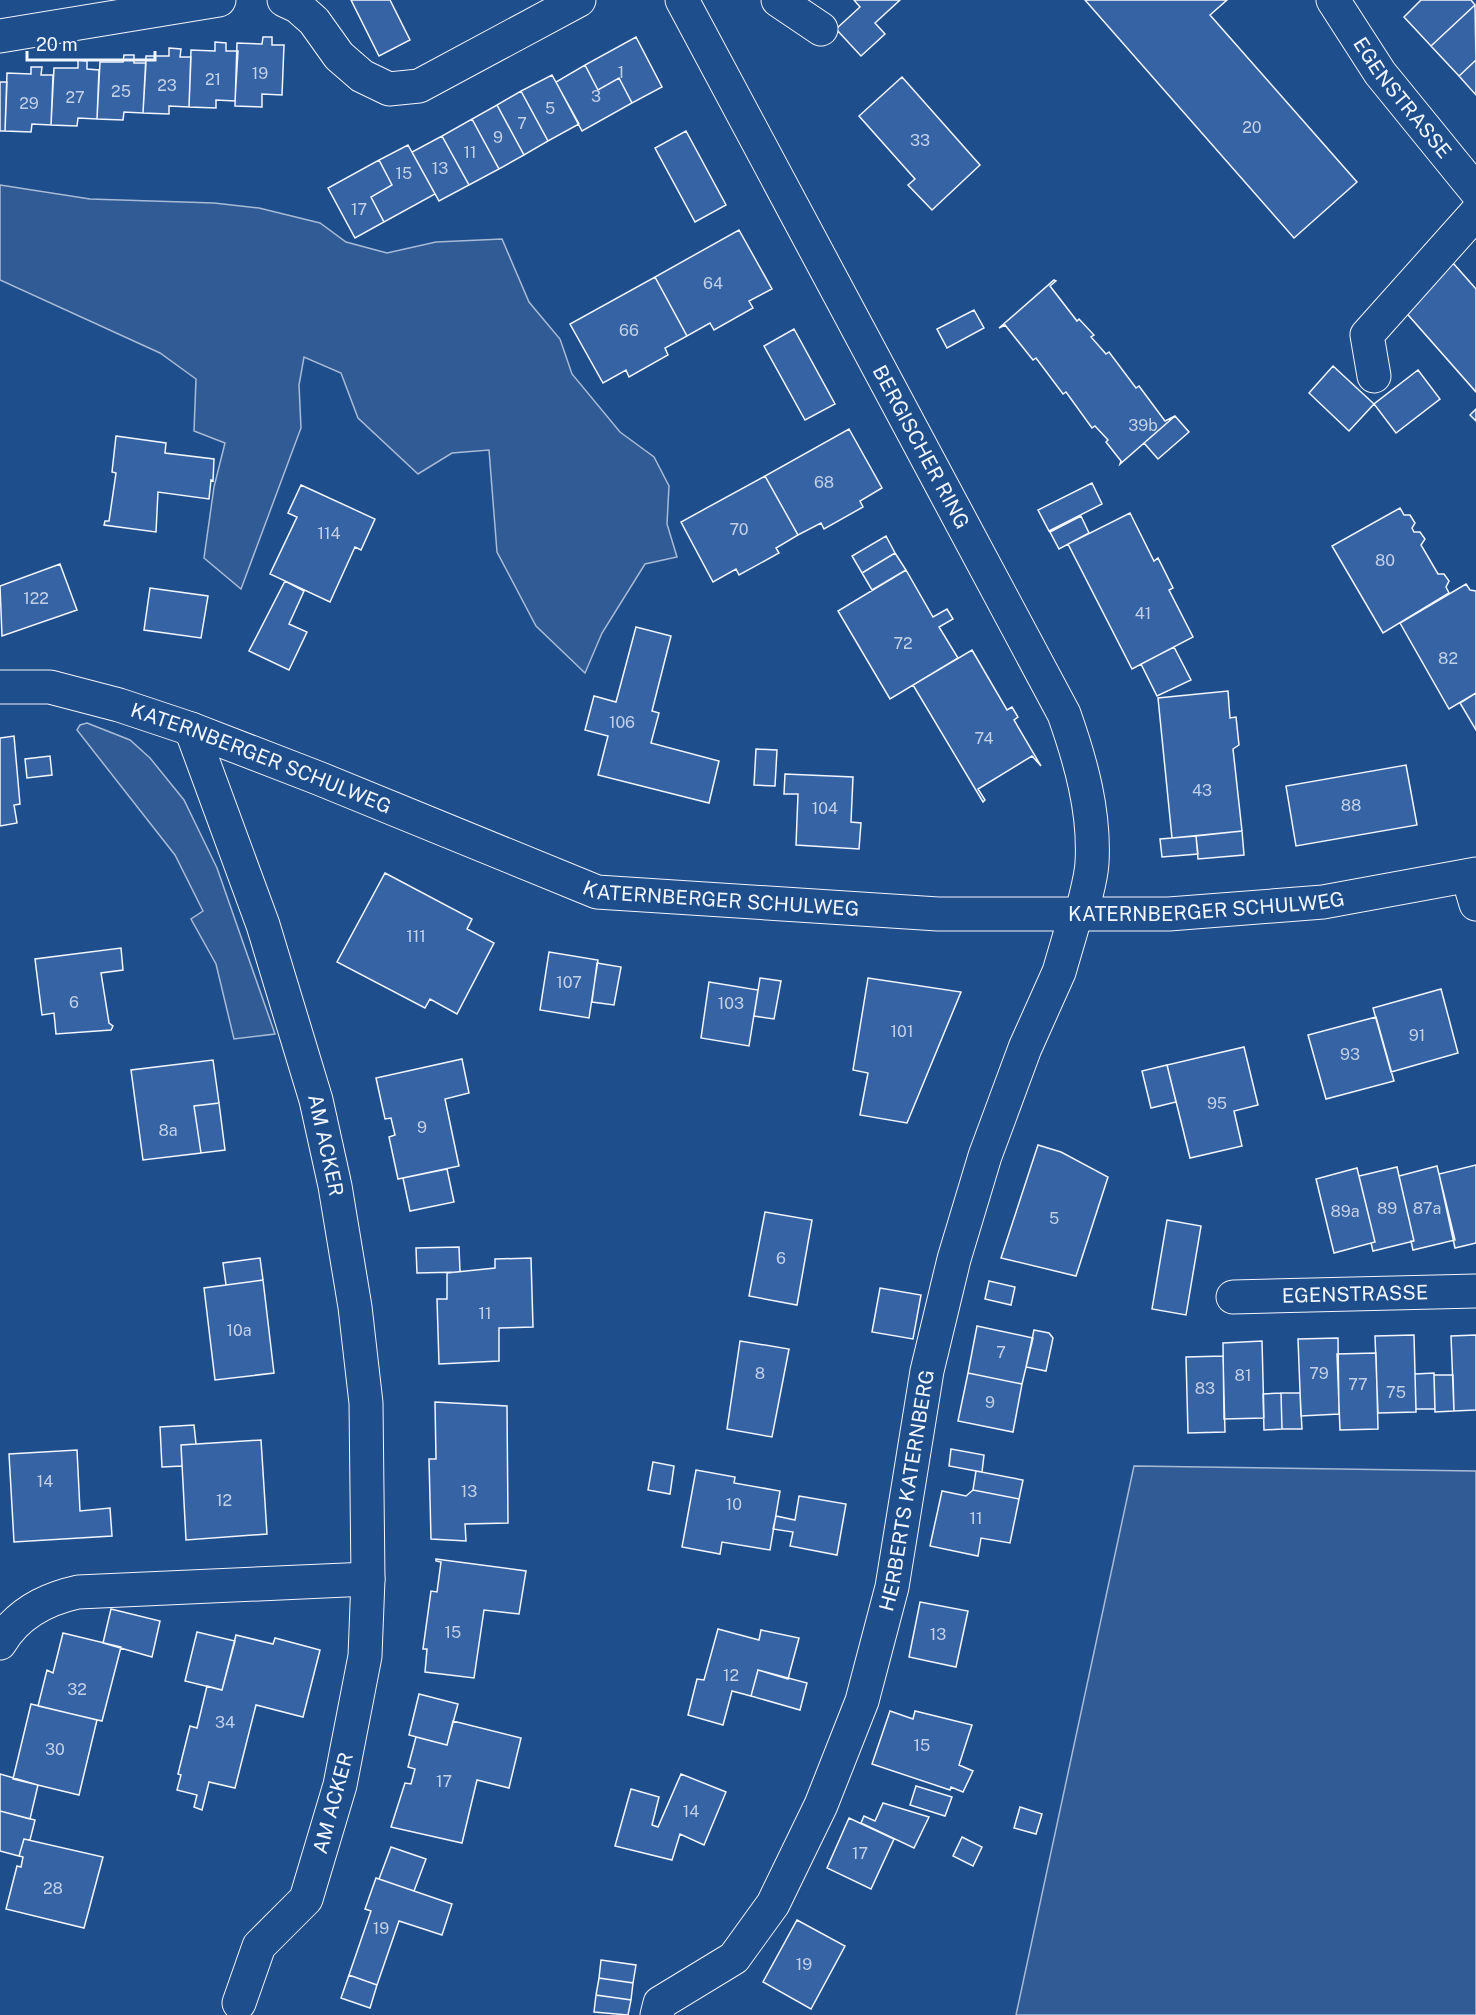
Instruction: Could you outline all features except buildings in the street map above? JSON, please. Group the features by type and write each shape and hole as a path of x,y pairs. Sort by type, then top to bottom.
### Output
{"street":[{"path":"0,36 219,0"},
{"path":"284,0 297,6 314,21 339,56 362,76 390,90 419,86 579,0"},
{"name":"BERGISCHER RING","path":"682,0 1064,714 1083,768 1089,811 1092,864 1079,914"},
{"path":"778,0 821,29"},
{"name":"EGENSTRASSE","path":"1333,0 1380,73 1476,191"},
{"path":"1374,376 1366,335 1476,213"},
{"name":"KATERNBERGER SCHULWEG","path":"0,687 50,687 119,705 190,729 318,778 597,892 938,914 1169,914 1323,902 1473,885"},
{"name":"AM ACKER","path":"190,729 263,925 316,1100 335,1186 355,1307 366,1403 368,1579 364,1656 345,1764 329,1829 306,1899 259,1946 239,2003"},
{"name":"HERBERTS KATERNBERG","path":"657,2015 660,2003 734,1958 772,1904 821,1805 862,1701 892,1587 927,1371 954,1259 985,1156 1025,1048 1059,972 1079,914"},
{"name":"EGENSTRASSE","path":"1233,1297 1476,1291"},
{"path":"0,1643 7,1632 49,1599 78,1592 368,1579"}],"shaded area":[{"path":"0,185 90,199 214,203 259,208 320,223 346,242 387,253 436,242 502,239 529,302 560,339 572,374 620,432 654,457 669,486 667,524 677,557 645,564 602,633 585,673 536,626 497,552 489,450 452,453 418,474 358,418 341,373 304,357 299,385 301,428 241,589 204,558 214,487 225,443 194,431 196,379 160,353 0,280"},
{"path":"87,723 130,740 150,758 184,800 217,868 275,1034 234,1039 216,964 191,919 203,911 175,855 77,730 80,725"},
{"path":"1134,1466 1476,1471 1476,2015 1016,2015"}]}
